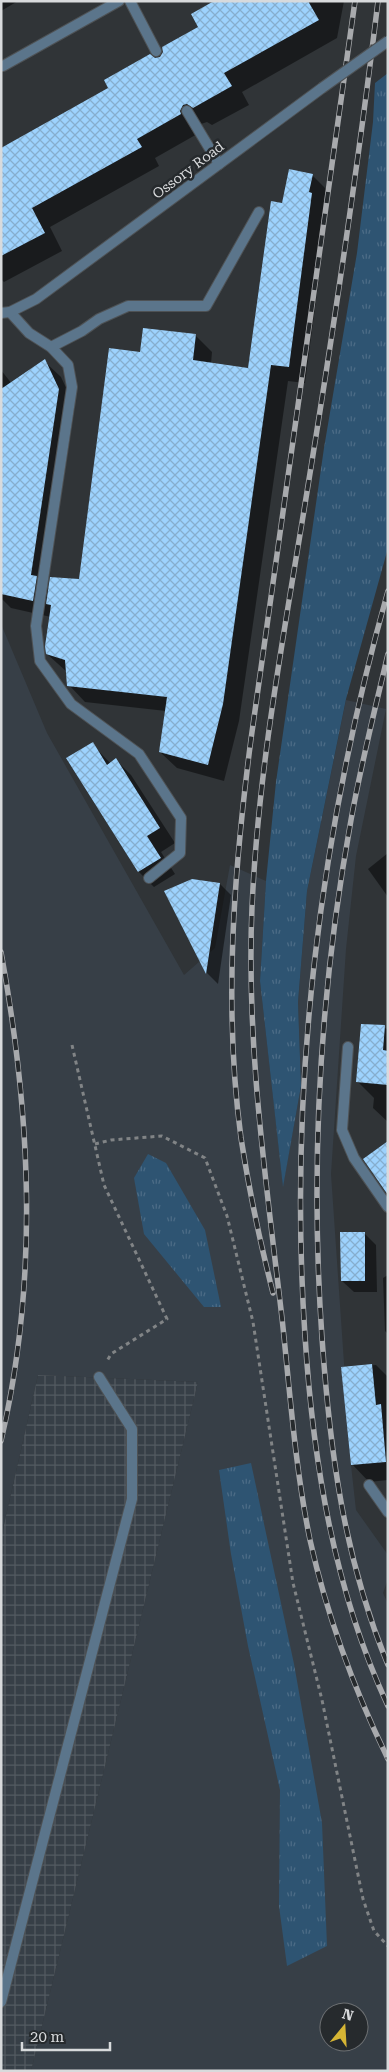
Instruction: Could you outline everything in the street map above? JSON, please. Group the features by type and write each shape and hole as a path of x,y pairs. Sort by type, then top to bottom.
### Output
{"street":[{"path":"3,66 119,1"},
{"path":"130,1 156,51"},
{"name":"Ossory Road","path":"6,312 36,299 388,41"},
{"path":"187,111 219,164"},
{"path":"51,347 82,331 99,319 128,306 206,306 259,212"},
{"path":"6,312 29,333 51,347 68,365 72,387 36,626 40,661 71,704 139,754 181,818 180,853 149,878"},
{"path":"348,1047 342,1130 354,1158 388,1206"},
{"path":"1,2002 132,1499 132,1429 99,1377"},
{"path":"369,1485 388,1512"}],"path":[{"path":"72,1045 104,1185 166,1319 111,1354 99,1377"},
{"path":"95,1144 111,1140 162,1136 205,1158 227,1216 253,1322 293,1583 322,1700 363,1899 374,1931 388,1946"}],"shaded area":[{"path":"1,624 47,733 184,975 215,948 230,865 266,881 260,981 283,1185 301,1086 298,1002 307,891 346,700 386,709 356,856 346,949 331,1174 351,1465 356,1510 388,1555 388,1579 383,1593 388,1604 388,2071 31,2071 198,1382 38,1375 1,1538"},
{"path":"38,1375 198,1382 31,2071 1,2071 1,1538"}],"green space":[{"path":"388,73 388,548 346,699 307,891 298,1002 301,1086 283,1187 260,981 266,881 276,782 324,448 357,253 373,122 375,83"},
{"path":"148,1154 166,1163 205,1230 221,1307 204,1307 144,1234 134,1178"},
{"path":"251,1463 294,1664 322,1823 327,1946 287,1966 279,1906 280,1790 248,1646 231,1554 219,1470"}],"building":[{"path":"214,1 308,1 319,20 224,73 232,86 193,108 187,104 183,105 180,111 181,114 137,139 142,147 32,208 45,233 1,256 1,148 108,88 104,80 150,54 155,58 160,57 163,52 162,47 198,27 191,14"},
{"path":"289,169 313,174 309,192 312,193 289,367 271,365 223,704 208,765 159,752 167,697 67,686 65,660 46,654 45,646 51,605 46,604 50,577 79,579 109,348 140,352 143,328 196,334 193,360 248,368 271,201 282,203"},
{"path":"45,359 59,389 31,575 37,576 33,601 1,594 1,389"},
{"path":"93,742 107,765 116,758 160,828 147,836 161,858 138,872 66,758"},
{"path":"192,879 220,883 206,974 164,891"},
{"path":"361,1024 385,1025 383,1050 388,1051 388,1085 356,1082"},
{"path":"388,1141 388,1195 363,1159"},
{"path":"340,1232 365,1232 365,1281 341,1281"},
{"path":"372,1364 376,1405 381,1404 386,1462 351,1465 341,1367"}],"railway":[{"path":"273,1293 248,1177 241,1138 236,1088 232,988 236,888 251,739 355,1"},
{"path":"378,1 335,312 266,753 255,856 251,958 252,1010 259,1112 300,1485 310,1540 333,1624 353,1679 388,1759"},
{"path":"388,591 364,682 344,774 327,867 315,960 306,1054 301,1148 301,1242 305,1336 314,1431 321,1478 329,1525 353,1617 369,1662 388,1706"},
{"path":"388,654 355,799 340,884 325,1013 320,1078 317,1208 325,1381 335,1464 350,1545 360,1585 388,1665"},
{"path":"1,952 19,1075 27,1197 26,1258 21,1319 13,1380 1,1441"}]}
